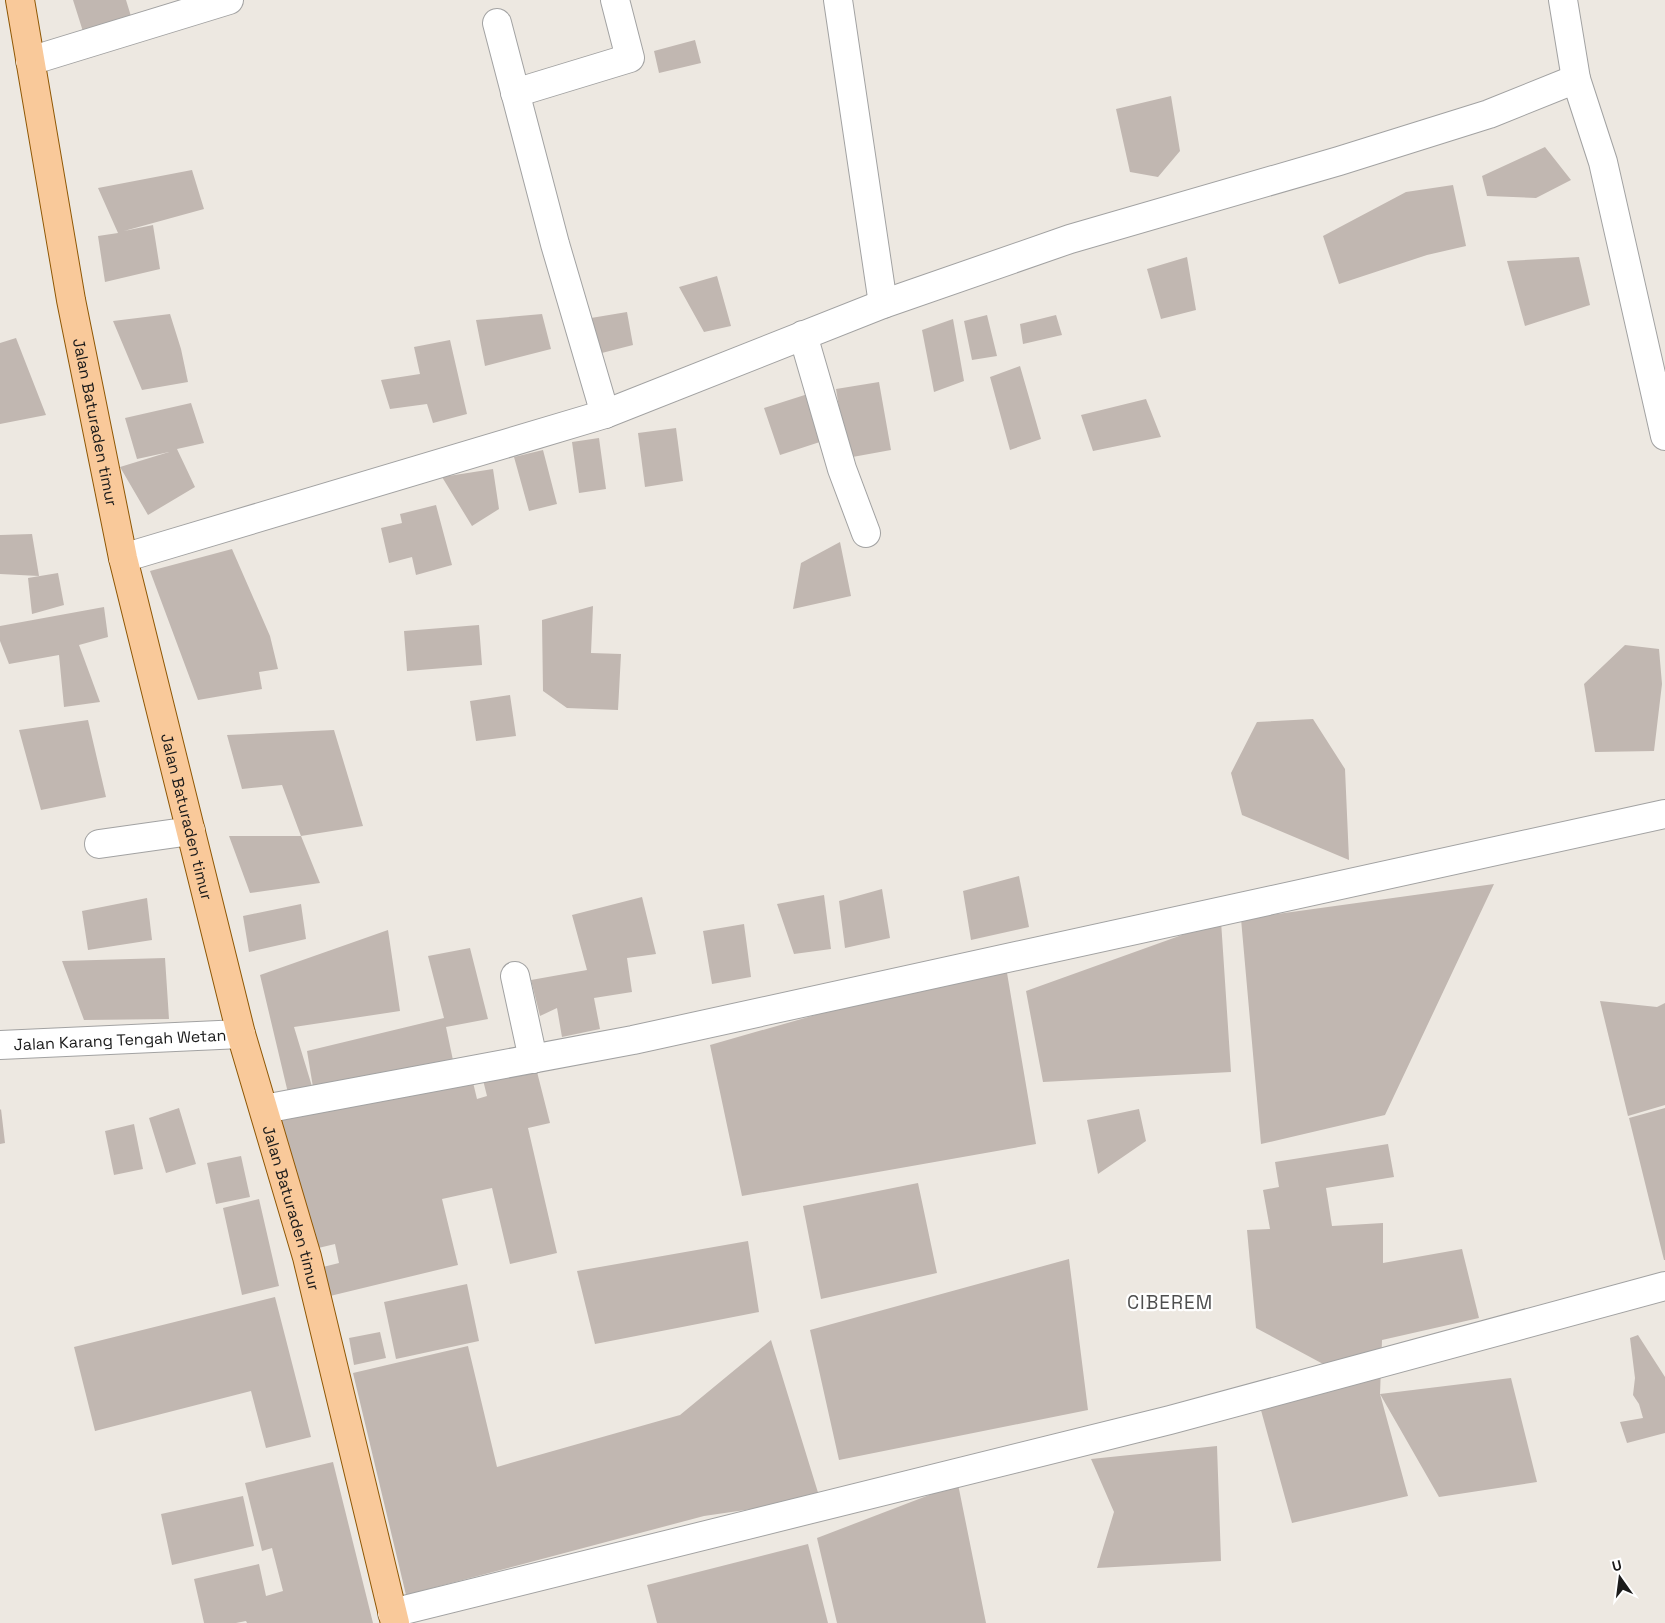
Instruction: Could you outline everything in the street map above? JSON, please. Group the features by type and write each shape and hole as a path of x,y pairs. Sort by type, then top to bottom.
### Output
{"main road":[{"name":"Jalan Baturaden timur","path":"20,0 72,300 123,558 240,1034 307,1257 394,1618"}],"street":[{"path":"30,61 229,0"},
{"path":"515,93 630,58 616,0"},
{"path":"838,0 883,304"},
{"path":"1563,0 1576,79 1603,162 1665,436"},
{"path":"497,23 555,244 605,414"},
{"path":"123,558 605,414 883,304 1070,239 1339,161 1489,114 1576,79"},
{"path":"803,335 842,469 866,533"},
{"path":"264,1109 633,1040 1665,814"},
{"path":"99,844 191,831"},
{"path":"515,976 533,1059"},
{"name":"Jalan Karang Tengah Wetan","path":"0,1045 240,1034"},
{"path":"394,1618 1170,1420 1598,1306 1665,1286"}],"building":[{"path":"73,0 126,0 134,26 86,41"},
{"path":"695,40 701,63 659,73 654,51"},
{"path":"1171,96 1180,151 1158,177 1130,172 1116,109"},
{"path":"1545,147 1571,180 1536,198 1487,196 1482,176"},
{"path":"192,170 204,209 124,231 153,225 160,269 105,282 98,236 118,233 98,188"},
{"path":"1453,185 1466,246 1427,255 1339,284 1323,236 1406,192"},
{"path":"1187,257 1196,310 1161,319 1147,269"},
{"path":"1579,257 1590,305 1525,326 1507,261"},
{"path":"717,276 731,326 704,332 679,287"},
{"path":"627,312 633,345 594,355 585,319"},
{"path":"170,314 181,349 188,382 142,390 113,321"},
{"path":"542,314 551,349 485,366 476,320"},
{"path":"987,315 997,356 972,360 964,321"},
{"path":"1056,315 1062,335 1023,344 1020,324"},
{"path":"953,319 964,381 934,392 922,330"},
{"path":"16,338 46,415 0,424 0,343"},
{"path":"450,340 467,414 433,423 427,404 390,409 381,380 420,374 414,347"},
{"path":"1020,366 1041,439 1010,450 990,377"},
{"path":"879,382 891,450 847,458 836,389"},
{"path":"811,393 826,440 780,455 764,408"},
{"path":"1146,399 1161,437 1093,451 1081,415"},
{"path":"191,403 204,443 177,449 195,487 148,515 120,467 169,452 137,459 125,418"},
{"path":"676,428 683,481 645,487 638,433"},
{"path":"599,438 606,489 579,493 572,442"},
{"path":"543,450 557,504 529,511 514,457"},
{"path":"493,469 499,509 472,526 442,477"},
{"path":"436,505 452,565 416,575 412,557 389,563 381,528 402,523 400,514"},
{"path":"32,534 39,576 0,574 0,535"},
{"path":"840,542 851,596 793,609 801,563"},
{"path":"232,549 270,636 278,669 259,672 262,689 198,700 150,571"},
{"path":"58,573 64,605 32,614 28,578"},
{"path":"593,606 591,653 621,654 618,710 567,708 543,691 542,620"},
{"path":"104,607 108,637 79,645 100,702 64,707 59,655 9,664 0,641 0,626"},
{"path":"479,625 482,665 407,671 404,631"},
{"path":"1625,645 1659,649 1662,684 1654,751 1595,752 1584,684"},
{"path":"510,695 516,736 476,741 470,701"},
{"path":"1313,719 1345,769 1349,860 1242,815 1231,773 1257,722"},
{"path":"88,720 106,797 41,810 19,730"},
{"path":"334,730 363,826 301,836 282,785 242,789 227,735"},
{"path":"229,836 301,836 320,883 250,893"},
{"path":"1019,876 1029,927 971,940 963,891"},
{"path":"1494,884 1385,1115 1261,1144 1241,919"},
{"path":"882,889 890,938 845,948 839,901"},
{"path":"824,895 831,949 794,954 777,904"},
{"path":"642,897 656,954 627,958 632,992 594,998 600,1029 562,1037 557,1008 540,1016 531,980 587,970 572,915"},
{"path":"147,898 152,940 88,950 82,911"},
{"path":"301,904 306,939 249,952 243,916"},
{"path":"1221,921 1231,1072 1043,1082 1026,991"},
{"path":"744,924 751,977 712,984 703,931"},
{"path":"388,930 400,1011 294,1027 314,1093 288,1093 260,975"},
{"path":"470,948 488,1019 446,1027 454,1065 314,1093 307,1051 444,1018 428,956"},
{"path":"165,958 169,1019 84,1020 62,961"},
{"path":"1005,961 1036,1144 742,1196 710,1045"},
{"path":"1600,1001 1657,1007 1665,1003 1665,1105 1628,1116"},
{"path":"535,1064 550,1123 528,1128 557,1253 510,1264 492,1188 442,1199 458,1265 330,1296 323,1267 339,1263 335,1244 310,1250 280,1120 471,1074 477,1099 487,1096 482,1076"},
{"path":"179,1108 196,1164 166,1173 149,1118"},
{"path":"1665,1108 1665,1260 1664,1260 1629,1118"},
{"path":"1139,1109 1146,1141 1098,1174 1087,1120"},
{"path":"0,1110 5,1143 0,1144"},
{"path":"134,1124 143,1169 114,1175 105,1131"},
{"path":"1388,1144 1394,1177 1326,1188 1332,1226 1383,1223 1383,1263 1462,1249 1479,1318 1382,1340 1380,1394 1408,1496 1292,1523 1259,1403 1351,1379 1256,1328 1247,1230 1270,1229 1263,1190 1279,1187 1275,1162"},
{"path":"241,1156 250,1197 216,1204 207,1163"},
{"path":"918,1183 937,1273 821,1299 803,1206"},
{"path":"259,1199 279,1286 242,1295 223,1208"},
{"path":"748,1241 759,1312 595,1344 577,1271"},
{"path":"1069,1259 1088,1410 839,1460 810,1330"},
{"path":"467,1284 479,1341 396,1359 384,1302"},
{"path":"275,1297 311,1437 266,1448 251,1391 95,1431 74,1347"},
{"path":"380,1332 386,1358 354,1365 349,1338"},
{"path":"1638,1335 1665,1377 1665,1433 1627,1443 1620,1422 1643,1418 1639,1404 1633,1395 1635,1378 1630,1338"},
{"path":"771,1340 820,1499 704,1516 406,1595 353,1373 468,1346 497,1467 680,1415"},
{"path":"1511,1378 1537,1482 1439,1497 1380,1394"},
{"path":"1217,1446 1221,1561 1097,1568 1114,1512 1091,1459"},
{"path":"333,1462 373,1623 247,1623 246,1621 236,1623 204,1623 194,1579 259,1564 266,1596 283,1591 272,1548 262,1551 245,1483"},
{"path":"958,1484 986,1623 837,1623 817,1538"},
{"path":"243,1496 254,1546 172,1565 161,1514"},
{"path":"808,1544 828,1623 657,1623 647,1585"}],"district":[{"name":"CIBEREM","path":"1170,1302"}]}
